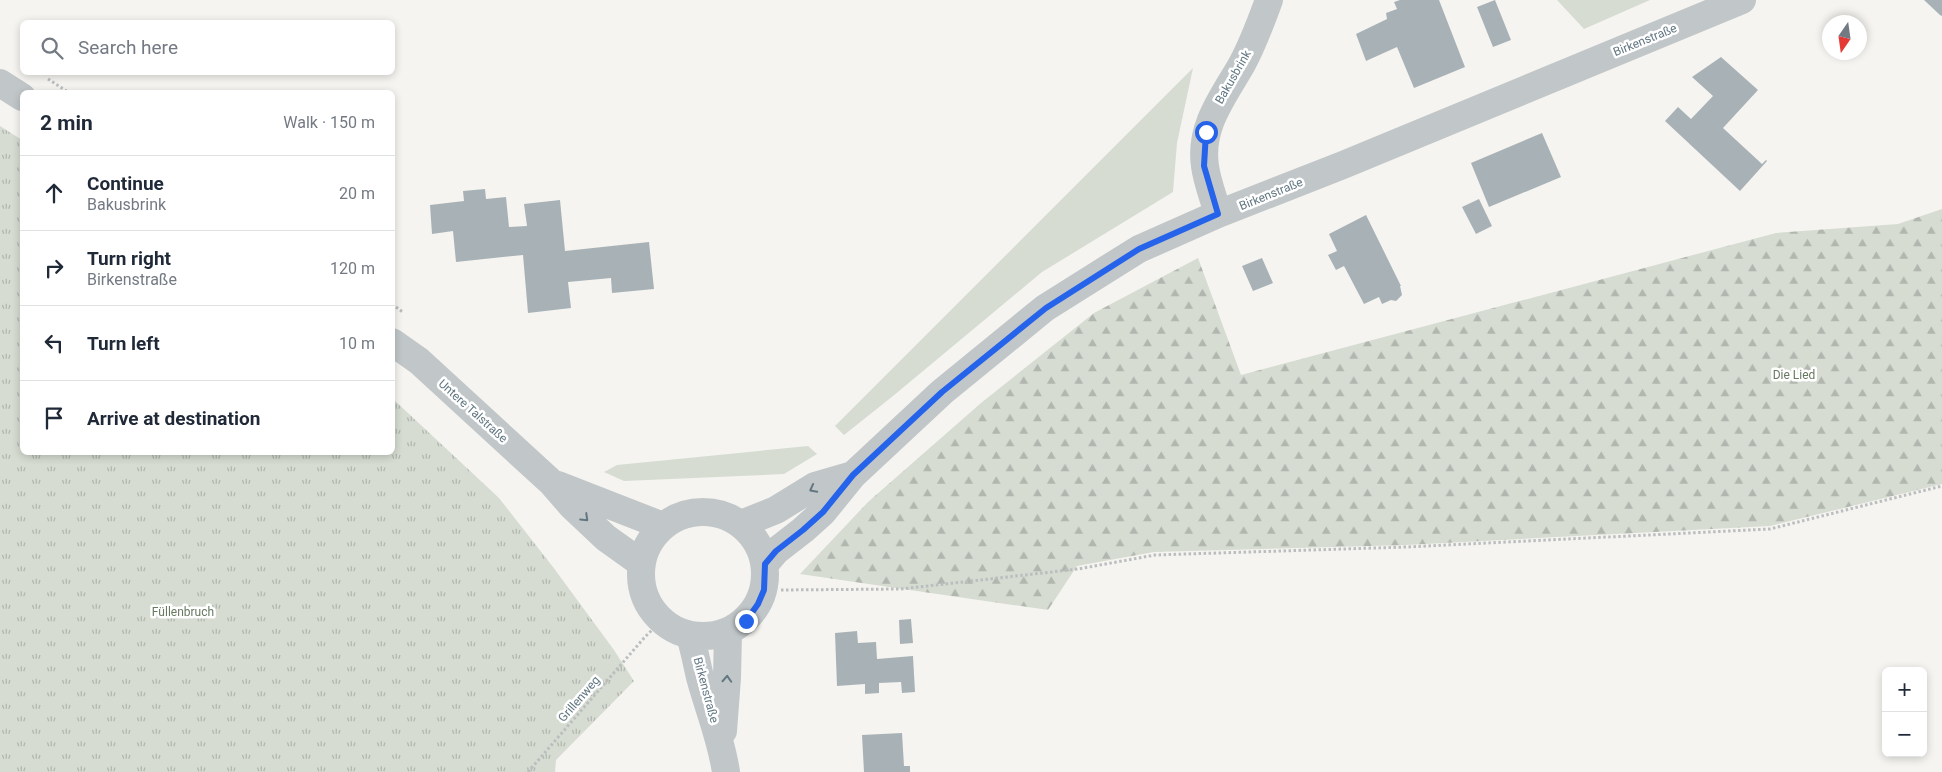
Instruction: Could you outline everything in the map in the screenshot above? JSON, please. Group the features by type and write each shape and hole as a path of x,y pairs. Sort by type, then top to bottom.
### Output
{"street":[{"name":"Bakusbrink","path":"1218,214 1204,166 1206,132 1215,107 1247,54 1269,0"},
{"name":"Birkenstraße","path":"765,564 776,551 823,512 853,475 942,392 1046,308 1139,249 1218,214 1343,165 1742,0"},
{"path":"0,83 20,96"},
{"name":"Untere Talstraße","path":"395,344 419,361 552,483 572,506 606,538 641,563"},
{"name":"Birkenstraße","path":"741,524 776,510 815,486 853,475"},
{"name":"Untere Talstraße","path":"552,483 663,526"},
{"path":"693,512 710,512 727,516 741,524 753,536 761,549 765,564 764,590 758,604 746,621 728,632 709,637 652,630 650,608 642,587 641,563 645,549 653,537 663,526 677,517 693,512"},
{"name":"Birkenstraße","path":"722,744 728,632"},
{"name":"Birkenstraße","path":"690,636 696,653 701,679 722,744 726,772"}],"path":[{"path":"44,78 65,90"},
{"path":"785,590 901,589 1078,569 1155,555 1406,547 1770,529 1942,486"},
{"name":"Grillenweg","path":"528,772 652,630"}],"green space":[{"path":"1557,0 1650,0 1584,29"},
{"path":"1193,68 1177,143 1173,192 1042,272 844,435 835,426"},
{"name":"Füllenbruch","path":"0,126 20,139 20,455 395,455 395,401 499,498 553,567 614,650 634,681 556,760 555,772 0,772"},
{"name":"Die Lied","path":"1942,209 1942,484 1770,526 1406,545 1154,552 1077,566 1048,610 800,574 868,502 981,403 1094,313 1198,258 1241,375 1776,233 1898,224"},
{"path":"808,446 817,454 784,474 624,481 604,472 617,465"}],"building":[{"path":"1400,0 1439,0 1465,67 1414,88 1397,47 1366,61 1356,34 1387,19 1386,13 1397,9 1394,2"},
{"path":"1495,0 1511,40 1493,47 1477,7"},
{"path":"1924,0 1942,0 1942,16 1940,15"},
{"path":"1721,57 1758,90 1723,128 1762,164 1767,161 1740,191 1665,121 1678,107 1691,119 1713,96 1692,77"},
{"path":"1542,133 1561,177 1489,207 1471,163"},
{"path":"485,189 486,199 506,197 509,227 527,226 524,204 560,200 565,251 649,242 654,289 612,293 611,278 568,282 571,308 528,313 523,255 456,262 453,231 432,234 430,205 464,201 463,191"},
{"path":"1479,199 1492,226 1476,234 1462,207"},
{"path":"1366,215 1401,286 1402,295 1396,301 1391,300 1382,304 1379,297 1364,304 1344,266 1336,270 1328,255 1337,251 1329,234"},
{"path":"1262,258 1273,283 1253,291 1242,266"},
{"path":"911,619 913,643 900,644 899,620"},
{"path":"857,631 858,643 876,642 877,659 913,656 915,692 902,693 901,682 879,683 879,693 865,694 865,684 837,686 835,633"},
{"path":"902,733 904,766 910,766 910,772 864,772 862,735"}],"route":[{"path":"746,621 758,604 764,590 765,564 776,551 823,512 853,475 942,392 1046,308 1139,249 1218,214 1204,166 1206,132"}]}
